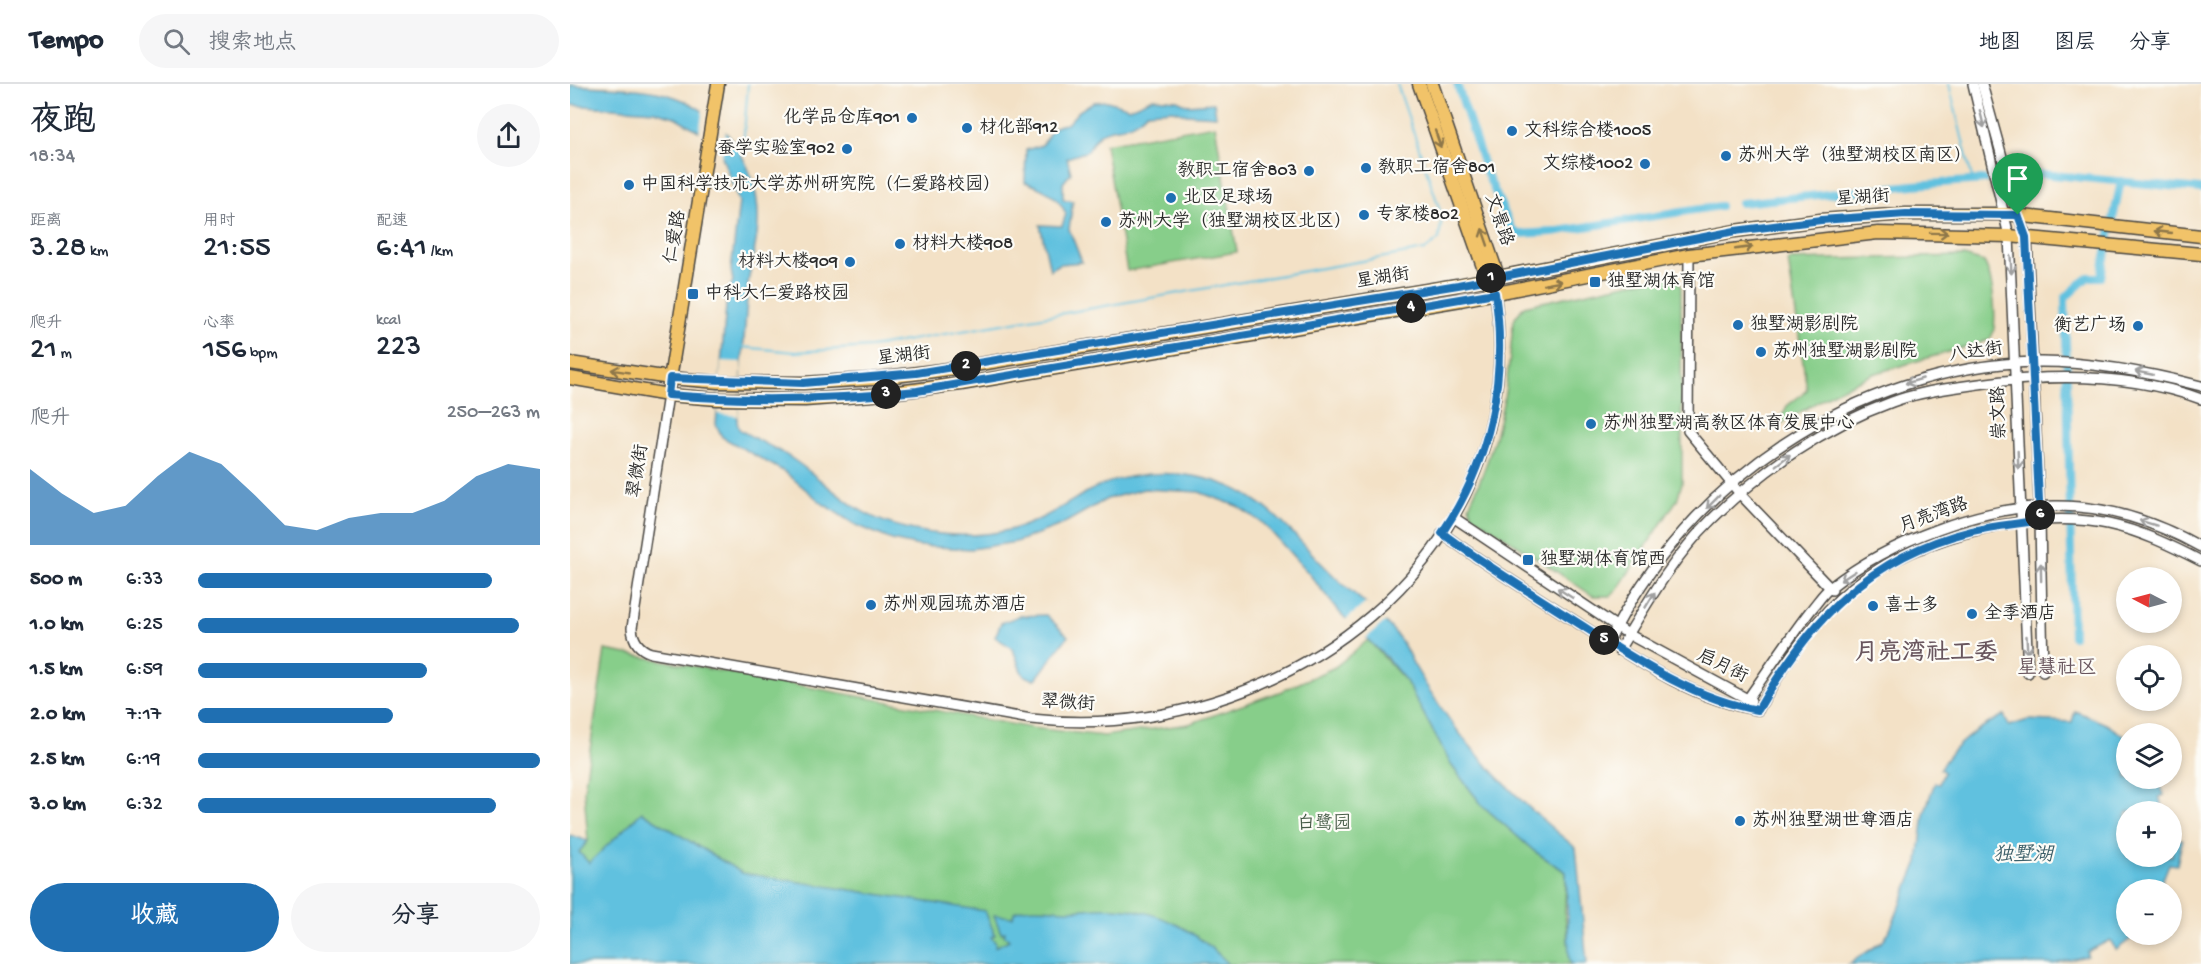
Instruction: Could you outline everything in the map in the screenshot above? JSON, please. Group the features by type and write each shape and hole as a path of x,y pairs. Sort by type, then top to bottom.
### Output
{"main road":[{"name":"仁爱路","path":"668,395 718,84"},
{"name":"文景路","path":"1419,84 1492,278"},
{"name":"文景路","path":"1432,84 1495,293"},
{"name":"星湖街","path":"570,363 670,378 742,383 838,381 957,368 1492,278 1735,231 1821,220 1906,214 2012,215 2201,236"},
{"name":"星湖街","path":"570,378 668,395 740,400 837,399 917,391 1593,276 1689,255 1785,242 1878,233 2026,237 2099,242 2201,254"}],"street":[{"name":"崇文路","path":"1973,84 1999,187 2012,215 2026,237 2035,377 2043,672"},
{"name":"崇文路","path":"1982,84 2011,189 2012,215 2009,236 2028,673"},
{"path":"1689,255 1688,430 1742,495 1840,598"},
{"name":"翠微街","path":"668,395 632,628 635,641 647,652 1031,719 1100,723 1168,715 1234,697 1296,668 1353,630 1379,608 1415,570 1453,517 1478,465 1494,409 1500,351 1495,293"},
{"name":"八达街","path":"1609,642 1616,627 1674,544 1732,483 1809,426 1863,400 1929,377 1968,369 2034,362 2082,363 2125,369 2201,386"},
{"name":"八达街","path":"1619,650 1683,553 1711,520 1783,460 1857,416 1894,401 1931,391 2035,377 2082,378 2164,388 2201,399"},
{"name":"月亮湾路","path":"1742,707 1788,638 1830,588 1918,536 1967,519 2039,506 2060,506 2084,508 2170,530 2201,546"},
{"name":"启月街","path":"1453,517 1616,627 1670,660 1748,698 1758,710"},
{"name":"月亮湾路","path":"1758,710 1800,645 1840,598 1885,567 1927,547 1972,531 2059,519 2109,524 2165,542 2198,560"},
{"name":"启月街","path":"1442,533 1619,650 1700,693 1758,710"},
{"path":"2198,560 2201,546"}],"green space":[{"name":"北区足球场","path":"1215,125 1237,252 1127,271 1105,144"},
{"path":"1964,256 1984,262 1990,278 1995,314 1989,340 1873,374 1834,392 1777,426 1787,406 1807,390 1788,260"},
{"name":"苏州独墅湖高教区体育发展中心","path":"1668,275 1675,276 1681,287 1682,483 1677,500 1617,590 1611,596 1593,596 1472,515 1469,506 1495,438 1505,393 1513,321 1524,306"},
{"name":"白鹭园","path":"1368,640 1406,681 1452,766 1482,805 1534,851 1566,872 1565,914 1571,964 863,964 637,915 578,852 588,841 584,790 605,650 1032,728 1104,736 1189,724 1282,691 1335,667"}],"water":[{"path":"570,85 662,93 693,105 724,130 746,164 753,182 758,222 748,285 737,422 739,429 794,460 865,513 894,525 938,534 983,534 1013,529 1042,518 1104,484 1139,475 1194,476 1229,486 1245,494 1272,513 1331,573 1387,623 1402,642 1432,694 1464,739 1517,797 1576,848 1587,964 1571,964 1569,958 1566,872 1534,851 1482,805 1452,766 1406,681 1386,657 1340,613 1310,575 1264,524 1237,506 1199,492 1144,489 1107,499 1061,525 1016,542 971,549 919,546 892,540 854,524 823,504 785,472 722,437 716,424 727,294 733,281 731,270 739,202 721,154 702,133 675,117 654,111 570,105"},
{"path":"1153,98 1177,100 1188,105 1214,103 1216,116 1185,114 1173,110 1147,112 1128,125 1101,133 1088,151 1067,158 1071,173 1063,183 1063,199 1073,201 1069,229 1082,262 1060,264 1050,270 1040,225 1062,226 1066,214 1059,202 1050,194 1025,182 1026,150 1042,145 1054,128 1067,124 1079,111 1093,102 1107,101 1130,108"},
{"path":"1046,615 1068,636 1036,679 1029,678 1022,672 1011,648 995,637 1001,623 1019,616"},
{"name":"独墅湖","path":"2075,711 2116,731 2116,789 2162,789 2164,795 2159,797 2160,801 2116,801 2116,867 2168,867 2163,879 2116,879 2116,945 2123,945 2116,950 2110,940 2087,952 2087,956 2053,964 1849,964 1883,941 1889,932 1918,862 1924,814 1935,782 1939,784 1944,772 1940,769 1952,751 1976,731 2004,715 2009,726 2028,720 2072,722"},
{"path":"642,812 742,873 985,911 995,935 991,937 996,943 995,947 1009,940 1004,935 1005,932 1001,933 994,915 1013,917 1014,912 1032,908 1064,910 1115,908 1147,913 1177,925 1204,942 1228,964 570,964 570,835 588,841 579,852 589,863"}],"pier":[{"path":"703,109 726,130 721,159 699,134"},
{"path":"721,361 742,362 738,416 717,414"},
{"path":"1366,603 1387,620 1364,640 1344,621"}],"waterway":[{"path":"739,152 743,146 748,84"},
{"path":"741,347 795,352 871,347 1425,250 1439,239 1442,216 1397,84"},
{"path":"1457,84 1486,172 1512,229 1519,234 1552,232 1720,206"},
{"path":"1949,84 1973,182"},
{"path":"2022,176 2042,174 2201,189"},
{"path":"1741,203 1984,180"},
{"path":"2073,636 2065,298 2088,277 2101,277 2121,181"}],"place":[{"name":"化学品仓库901","path":"912,118"},
{"name":"材化部912","path":"967,128"},
{"name":"文科综合楼1005","path":"1512,131"},
{"name":"蚕学实验室902","path":"847,149"},
{"name":"苏州大学（独墅湖校区南区）","path":"1726,156"},
{"name":"文综楼1002","path":"1645,164"},
{"name":"教职工宿舍801","path":"1366,168"},
{"name":"教职工宿舍803","path":"1309,171"},
{"name":"中国科学技术大学苏州研究院（仁爱路校园）","path":"629,185"},
{"name":"北区足球场","path":"1171,198"},
{"name":"专家楼802","path":"1364,215"},
{"name":"苏州大学（独墅湖校区北区）","path":"1106,222"},
{"name":"材料大楼908","path":"900,244"},
{"name":"材料大楼909","path":"850,262"},
{"name":"独墅湖体育馆","path":"1595,282"},
{"name":"中科大仁爱路校园","path":"693,294"},
{"name":"独墅湖影剧院","path":"1738,325"},
{"name":"衡艺广场","path":"2138,326"},
{"name":"苏州独墅湖影剧院","path":"1761,352"},
{"name":"苏州独墅湖高教区体育发展中心","path":"1591,424"},
{"name":"独墅湖体育馆西","path":"1528,560"},
{"name":"苏州观园琉苏酒店","path":"871,605"},
{"name":"喜士多","path":"1873,606"},
{"name":"全季酒店","path":"1972,614"},
{"name":"苏州独墅湖世尊酒店","path":"1740,821"}],"district":[{"name":"月亮湾社工委","path":"1926,654"},
{"name":"星慧社区","path":"2057,669"}],"route":[{"path":"1906,214 2018,215 2026,237 2035,377 2040,520 1972,531 1927,547 1885,567 1840,598 1800,645 1758,710 1700,693 1660,673 1619,650 1524,589 1442,533 1473,478 1491,423 1497,394 1500,351 1495,293 917,391 837,399 769,401 668,395 670,378 742,383 803,383 872,379 957,368 1240,319 1458,285 1735,231 1821,220 1906,214"}]}
